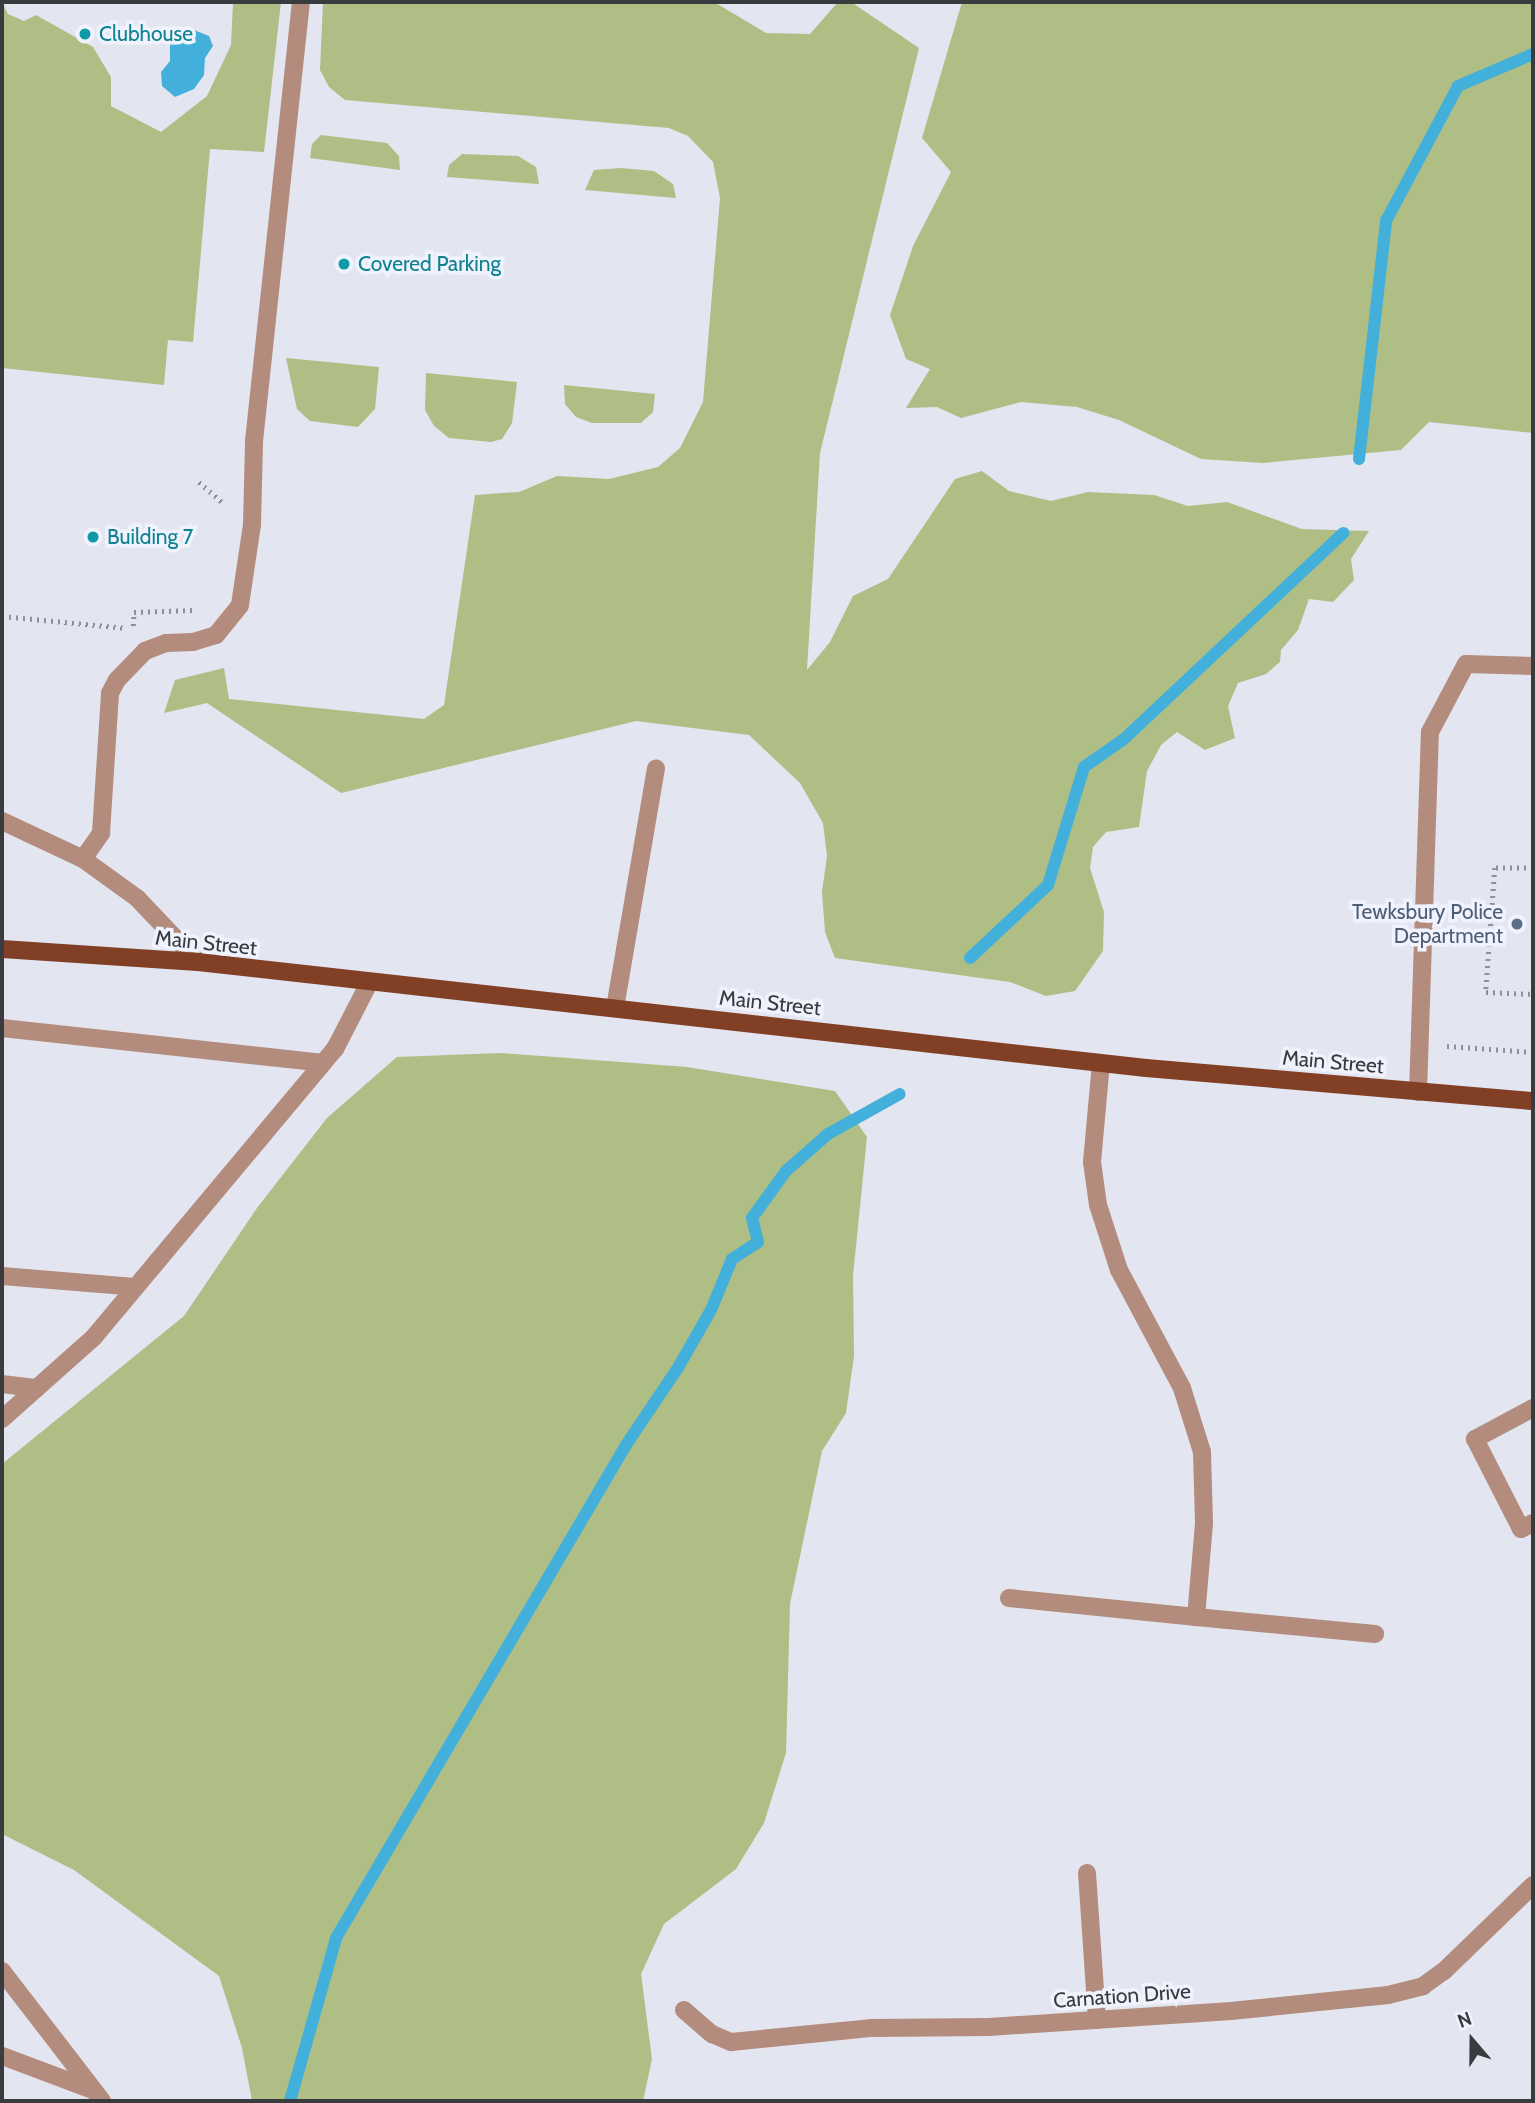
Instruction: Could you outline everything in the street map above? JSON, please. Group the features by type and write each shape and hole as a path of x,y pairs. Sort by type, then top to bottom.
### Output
{"main road":[{"name":"Main Street","path":"2,949 198,962 369,984 615,1008 1101,1063 1533,1101"}],"street":[{"path":"83,859 101,833 110,693 117,680 145,651 166,643 193,642 216,635 240,605 252,525 254,441 301,2"},
{"path":"1418,1092 1430,732 1466,664 1533,666"},
{"path":"615,1008 656,768"},
{"path":"2,821 83,859 137,898 198,962"},
{"path":"2,1419 94,1337 323,1063 369,984"},
{"path":"2,1028 323,1063"},
{"path":"1101,1063 1092,1162 1098,1205 1119,1270 1182,1388 1202,1452 1204,1523 1196,1617"},
{"path":"2,1276 135,1287"},
{"path":"2,1384 37,1388"},
{"path":"1533,1408 1475,1439 1521,1529 1533,1523"},
{"path":"1009,1598 1375,1634"},
{"path":"1087,1873 1097,2020"},
{"name":"Carnation Drive","path":"684,2010 712,2034 731,2042 872,2028 989,2028 1388,1995 1423,1986 1444,1971 1533,1885"},
{"path":"2,1970 97,2096"},
{"path":"2,2056 97,2096"}],"path":[{"path":"199,482 223,499 221,511"},
{"path":"2,616 133,628 134,612 205,610"},
{"path":"1533,869 1495,868 1486,992 1533,994"},
{"path":"1419,1044 1533,1052"}],"green space":[{"path":"2,2 8,14 24,21 36,15 93,47 111,77 111,106 161,132 207,96 231,45 233,2 281,2 264,152 210,149 193,342 168,340 164,385 2,368"},
{"path":"323,2 714,2 766,33 810,34 838,2 851,2 919,48 820,453 807,670 830,642 853,596 888,579 955,479 982,471 1009,491 1051,501 1088,492 1154,495 1188,506 1227,502 1302,529 1369,531 1351,559 1354,580 1333,602 1309,599 1298,630 1281,650 1280,662 1266,674 1238,683 1228,706 1235,738 1205,750 1177,732 1161,745 1147,771 1139,827 1106,832 1093,847 1090,868 1104,912 1103,951 1075,991 1046,996 1010,982 835,958 825,932 822,892 827,856 823,823 800,783 749,735 636,721 341,793 207,703 164,713 175,680 224,668 229,699 424,719 444,705 475,495 519,492 557,476 609,479 658,467 680,448 703,402 720,198 713,162 688,136 669,128 345,100 329,87 320,70"},
{"path":"962,2 1533,2 1533,433 1429,422 1401,450 1263,463 1201,459 1119,420 1077,407 1021,402 961,418 937,407 906,408 930,369 906,359 890,315 913,246 951,172 922,138"},
{"path":"321,135 387,143 399,156 400,170 310,158 312,144"},
{"path":"462,154 518,156 536,167 539,184 447,177 449,165"},
{"path":"621,168 654,171 673,184 676,198 585,190 594,170"},
{"path":"286,358 379,367 375,409 358,427 310,421 297,409"},
{"path":"426,373 517,382 512,423 502,439 491,442 449,438 434,426 425,410"},
{"path":"564,385 655,394 653,412 641,423 592,423 576,417 565,404"},
{"path":"501,1053 687,1067 835,1091 867,1137 853,1276 854,1356 846,1413 822,1451 790,1604 786,1753 764,1823 736,1869 664,1924 641,1974 652,2059 643,2101 252,2101 242,2048 219,1976 74,1870 2,1834 2,1464 184,1316 257,1208 327,1118 397,1057"}],"water":[{"path":"194,30 209,36 213,46 205,58 204,75 194,89 175,97 162,86 161,72 170,61 170,44"}],"waterway":[{"path":"1359,459 1386,221 1458,86 1533,54"},
{"path":"970,958 1048,885 1084,767 1124,739 1343,533"},
{"path":"290,2101 336,1938 626,1445 679,1366 711,1310 732,1259 758,1242 752,1218 786,1171 828,1134 900,1094"}],"place":[{"name":"Clubhouse","path":"85,34"},
{"name":"Covered Parking","path":"344,264"},
{"name":"Building 7","path":"93,537"},
{"name":"Tewksbury Police Department","path":"1517,924"}]}
